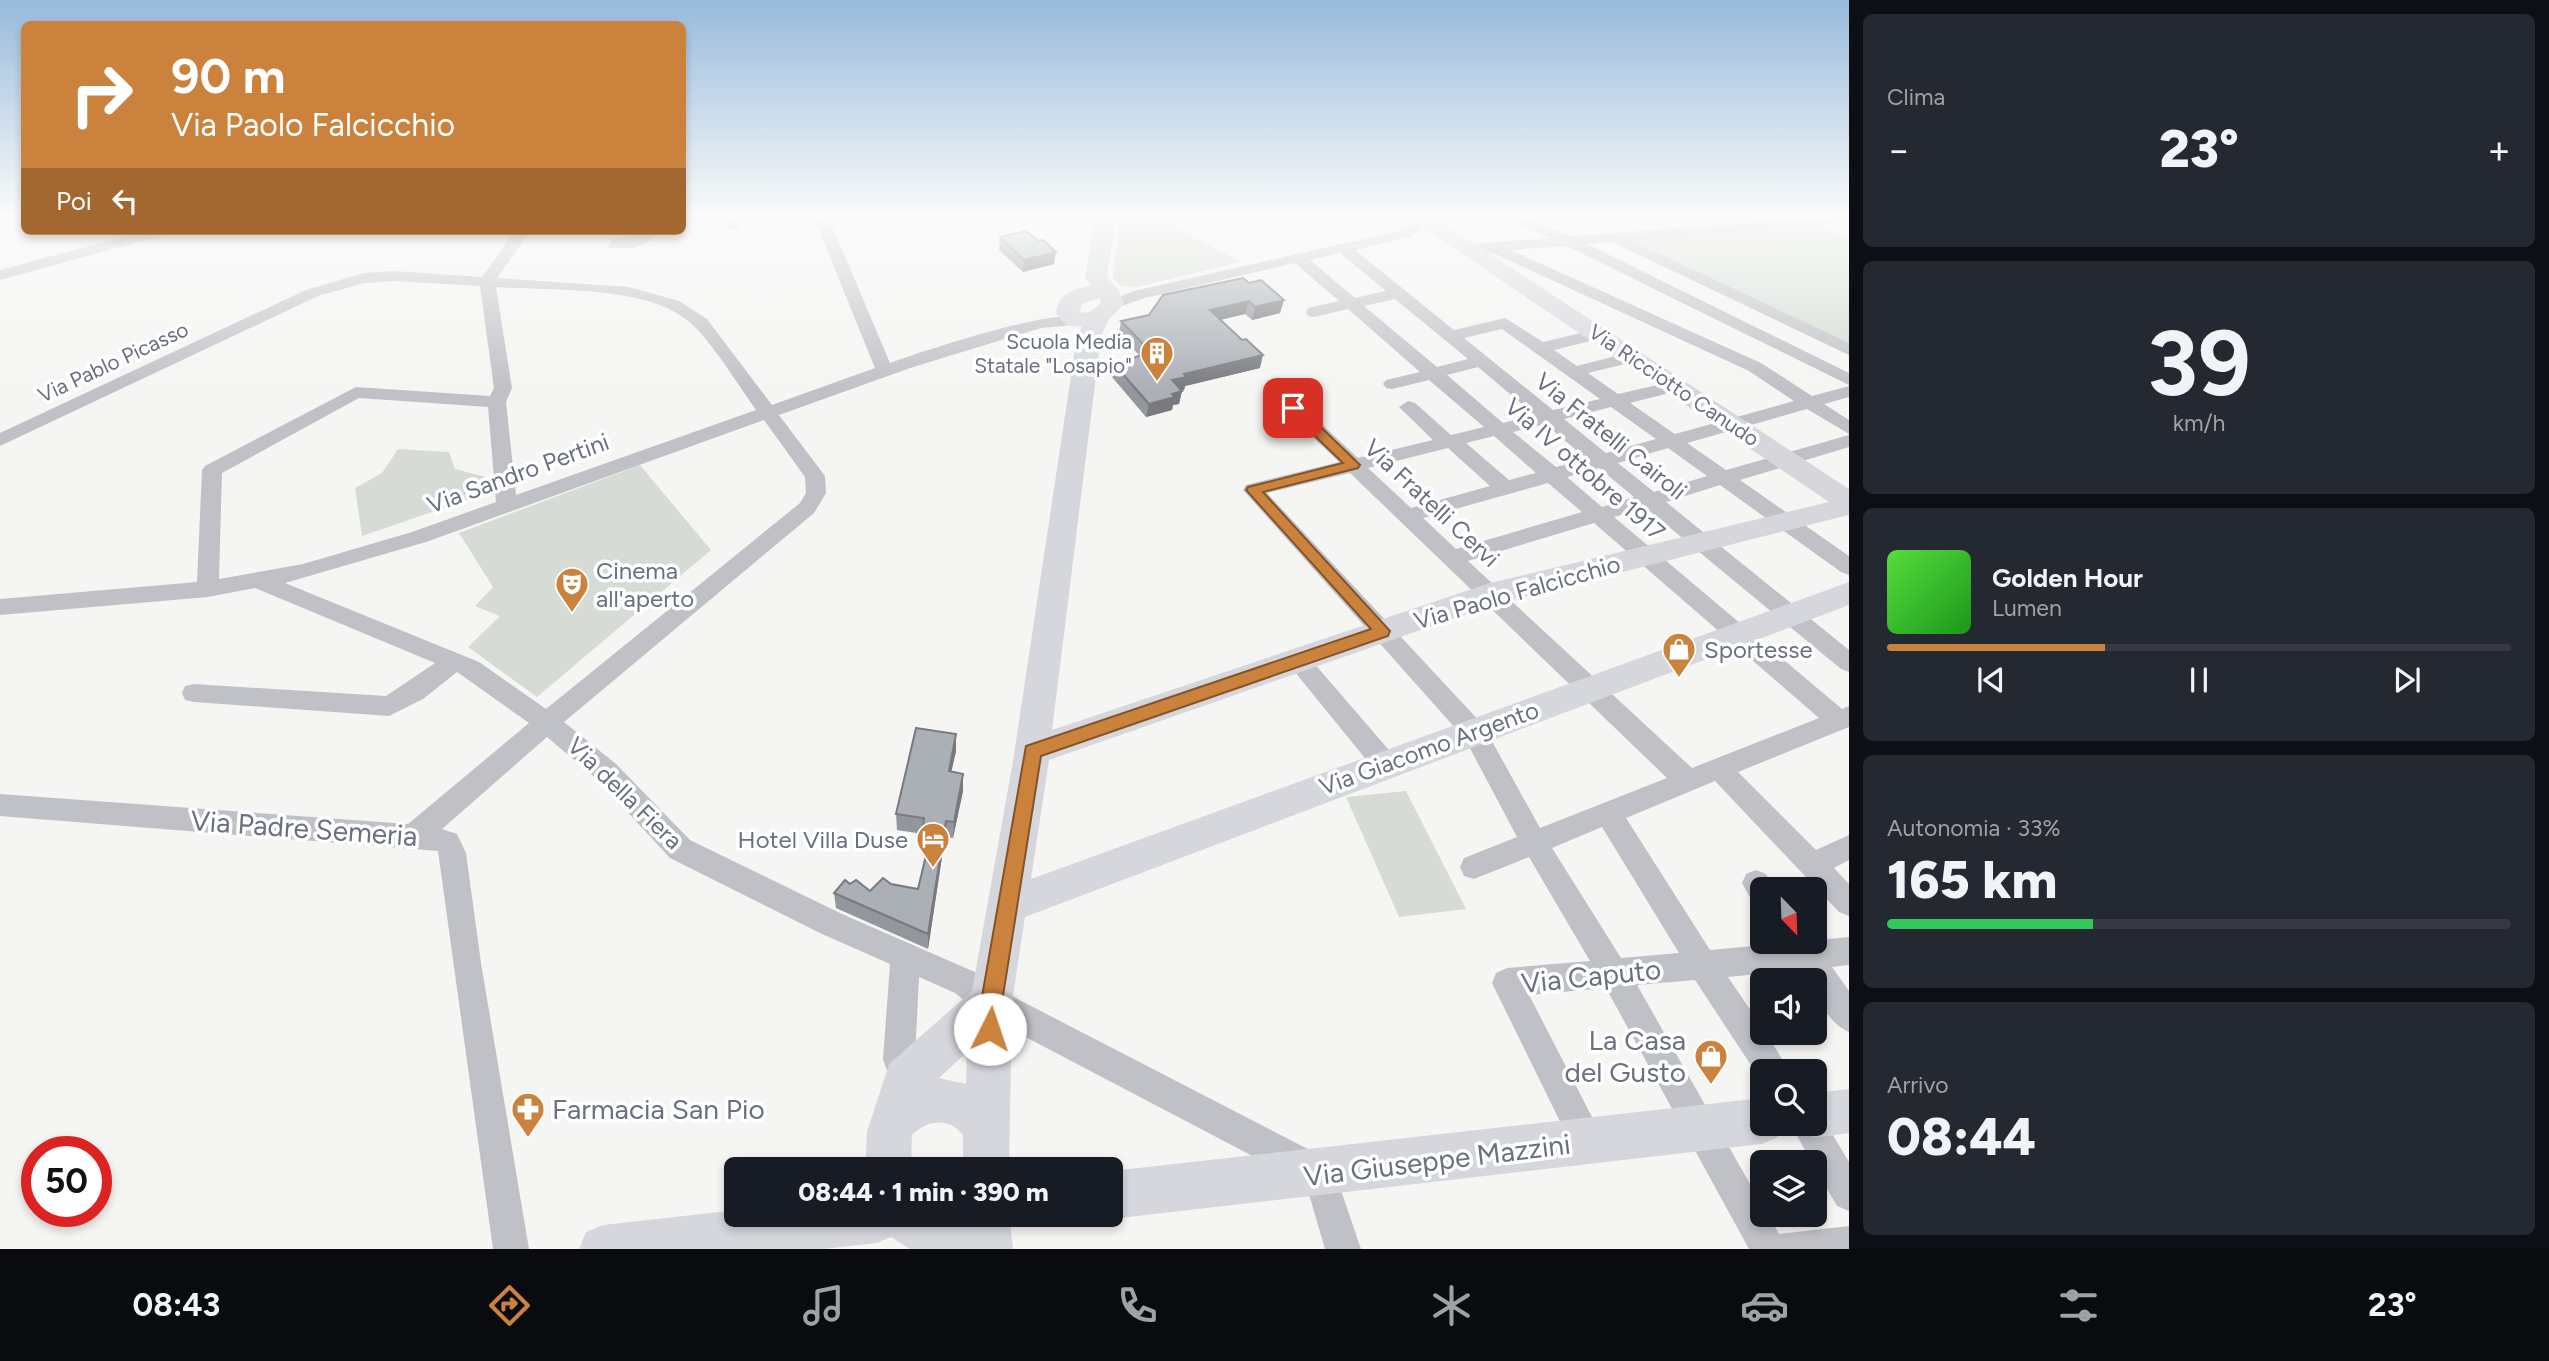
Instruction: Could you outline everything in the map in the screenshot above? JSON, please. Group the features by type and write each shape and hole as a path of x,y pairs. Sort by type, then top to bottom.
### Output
{"main road":[{"path":"986,1151 991,1002 1009,905 1032,751 1096,273"},
{"name":"Via Ricciotto Canudo","path":"1511,273 1849,504"},
{"name":"Via Paolo Falcicchio","path":"1032,751 1490,594 1703,543 1849,504"},
{"name":"Via Giacomo Argento","path":"1009,905 1849,593"},
{"path":"891,1147 905,1080 991,1002"},
{"path":"891,1147 903,1114 914,1107 937,1100 951,1101 970,1108 982,1123 986,1151"},
{"path":"1827,1114 1849,1111"},
{"name":"Via Giuseppe Mazzini","path":"1123,1194 1750,1123"},
{"path":"603,1249 804,1227"},
{"path":"909,1227 935,1234 962,1230 965,1227"},
{"path":"986,1227 989,1249"}],"street":[{"path":"493,273 487,281 503,388 497,402 507,506"},
{"path":"845,273 885,371"},
{"name":"Via Sandro Pertini","path":"0,607 261,582 382,550 885,371 1089,308 1228,273"},
{"name":"Via IV ottobre 1917","path":"1316,273 1737,634 1844,718"},
{"name":"Via Fratelli Cairoli","path":"1375,273 1849,663"},
{"path":"1550,273 1755,367 1813,402 1849,428"},
{"path":"1563,279 1584,273"},
{"path":"1631,273 1849,380"},
{"path":"1688,273 1849,350"},
{"name":"Via Pablo Picasso","path":"0,440 312,293 338,284 393,275 629,292 673,304 701,323 815,476 816,493 807,508 547,722"},
{"path":"1639,314 1712,285"},
{"path":"1314,312 1398,292"},
{"path":"1452,336 1505,323 1849,567"},
{"path":"1540,348 1597,334"},
{"path":"1802,356 1832,342"},
{"path":"1573,372 1631,357"},
{"path":"1392,384 1482,361"},
{"path":"1675,386 1253,490 1474,732 1534,842 1614,974 1768,1249"},
{"path":"1406,516 1673,443 1849,391"},
{"path":"208,589 212,470 356,392 497,402"},
{"path":"1408,407 1506,489"},
{"name":"Via Fratelli Cervi","path":"1293,408 1688,781"},
{"path":"1451,558 1849,441"},
{"name":"Via della Fiera","path":"261,582 471,668 547,722 607,772 680,849 832,925 966,983 991,1002 1319,1173"},
{"path":"1298,660 1386,765"},
{"path":"194,693 389,706 414,692 455,661"},
{"path":"1474,867 1844,718"},
{"path":"414,836 547,722"},
{"path":"1719,769 1849,903"},
{"name":"Via Padre Semeria","path":"0,805 414,836 447,842 452,853 466,963 511,1249"},
{"path":"1608,813 1765,1059"},
{"path":"1813,865 1849,847"},
{"name":"Via Caputo","path":"1827,950 1849,951"},
{"name":"Via Caputo","path":"1588,1142 1507,983 1703,965 1767,954"},
{"path":"1806,954 1849,1017"},
{"path":"905,956 899,1059 905,1080"},
{"path":"1815,1136 1849,1194"},
{"path":"1319,1173 1343,1249"},
{"path":"1786,1249 1849,1244"}],"shaded area":[{"path":"1114,273 1193,273 1137,287 1122,286 1113,279"},
{"path":"1695,273 1849,273 1849,346"},
{"path":"398,449 449,452 455,469 486,477 467,500 362,536 355,488 382,473"},
{"path":"640,465 711,550 537,697 468,647 500,616 475,606 493,587 459,533"},
{"path":"1406,791 1466,909 1399,917 1346,797"}],"building":[{"path":"1243,278 1249,283 1261,280 1284,300 1255,307 1249,301 1210,310 1242,340 1246,339 1263,355 1184,374 1187,377 1172,380 1182,391 1172,394 1175,397 1149,404 1114,364 1151,352 1121,321 1149,315 1163,295"},
{"name":"Hotel Villa Duse","path":"916,728 956,734 949,771 963,774 954,822 946,821 928,934 834,893 845,880 850,884 856,880 870,891 883,878 891,884 918,889 932,830 923,828 924,818 896,814"}],"place":[{"name":"Scuola Media Statale \"Losapio\"","path":"1157,383"},
{"name":"Cinema all'aperto","path":"572,614"},
{"name":"Sportesse","path":"1679,679"},
{"name":"Hotel Villa Duse","path":"933,869"},
{"name":"La Casa del Gusto","path":"1711,1086"},
{"name":"Farmacia San Pio","path":"528,1139"}],"route":[{"path":"990,1029 991,1002 1009,905 1032,751 1382,631 1253,490 1353,465 1293,408"}]}
